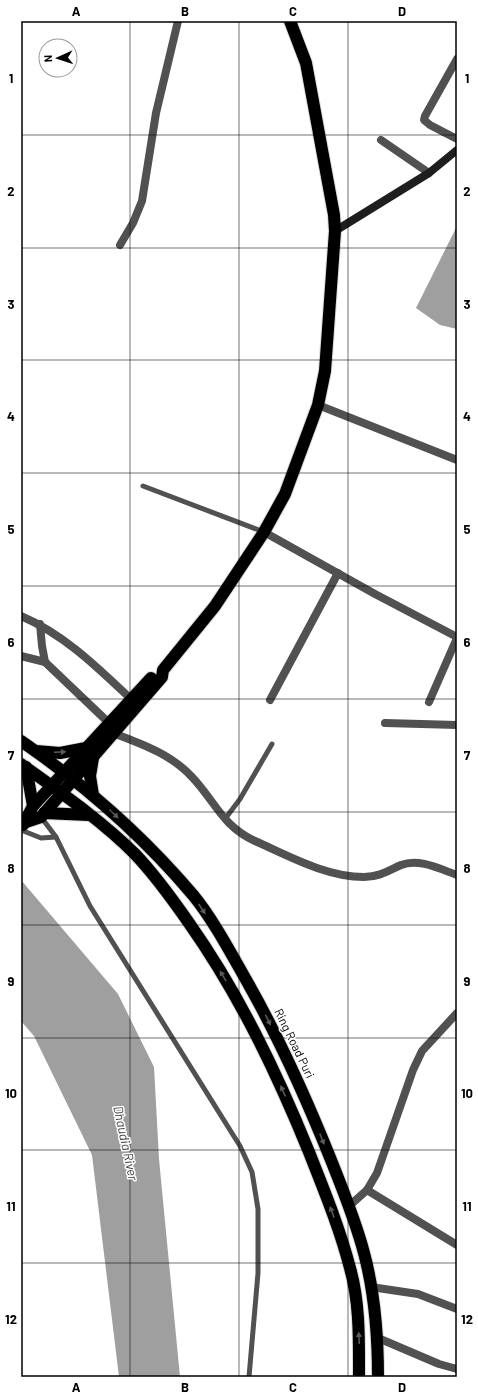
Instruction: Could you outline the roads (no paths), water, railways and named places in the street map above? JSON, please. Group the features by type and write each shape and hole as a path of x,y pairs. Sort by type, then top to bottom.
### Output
{"highway":[{"path":"23,826 33,806 63,772 89,752 162,677 163,670 215,606 264,532 285,494 318,405 325,371 335,232 334,215 306,63 290,21"},
{"path":"111,728 131,699 156,672 163,670"},
{"name":"Ring Road Puri","path":"21,742 93,795 157,855 190,892 230,953 268,1019 309,1105 364,1252 371,1287 378,1338 378,1377"},
{"path":"35,751 60,753 89,752"},
{"path":"23,826 42,815 62,793 73,780 89,752"},
{"path":"89,752 93,795"},
{"path":"24,766 90,815 136,855 171,898 212,958 239,1002 268,1057 319,1176 351,1270 358,1324 359,1377"},
{"path":"24,766 33,806"},
{"path":"42,815 90,815"}],"street":[{"path":"120,245 133,223 142,201 156,113 178,21"},
{"path":"457,59 424,120 430,125 457,139"},
{"path":"381,140 429,173"},
{"path":"335,232 429,173 457,150"},
{"path":"318,405 457,460"},
{"path":"264,532 457,638 429,702"},
{"path":"270,700 338,573"},
{"path":"21,616 40,624 73,646 131,699"},
{"path":"40,624 45,662"},
{"path":"21,656 45,662 111,728 161,752 175,761 192,777 224,819 239,832 253,840 298,860 341,874 364,877 379,876 401,865 419,863 457,875"},
{"path":"385,723 457,726"},
{"path":"348,1207 367,1190 377,1173 417,1060 422,1051 457,1013"},
{"path":"367,1190 457,1245"},
{"path":"371,1287 418,1294 457,1309"},
{"path":"378,1338 439,1364 457,1369"}],"lane":[{"path":"143,486 264,532"},
{"path":"224,819 240,799 272,744"},
{"path":"42,815 56,837 90,906 240,1146 252,1172 258,1209 258,1274 249,1377"},
{"path":"23,826 41,838 56,837"}],"water":[{"path":"457,226 457,329 440,325 416,308"},
{"name":"Dhaudia River","path":"21,880 118,994 154,1067 159,1159 180,1377 119,1377 92,1155 34,1036 21,1021"}]}
